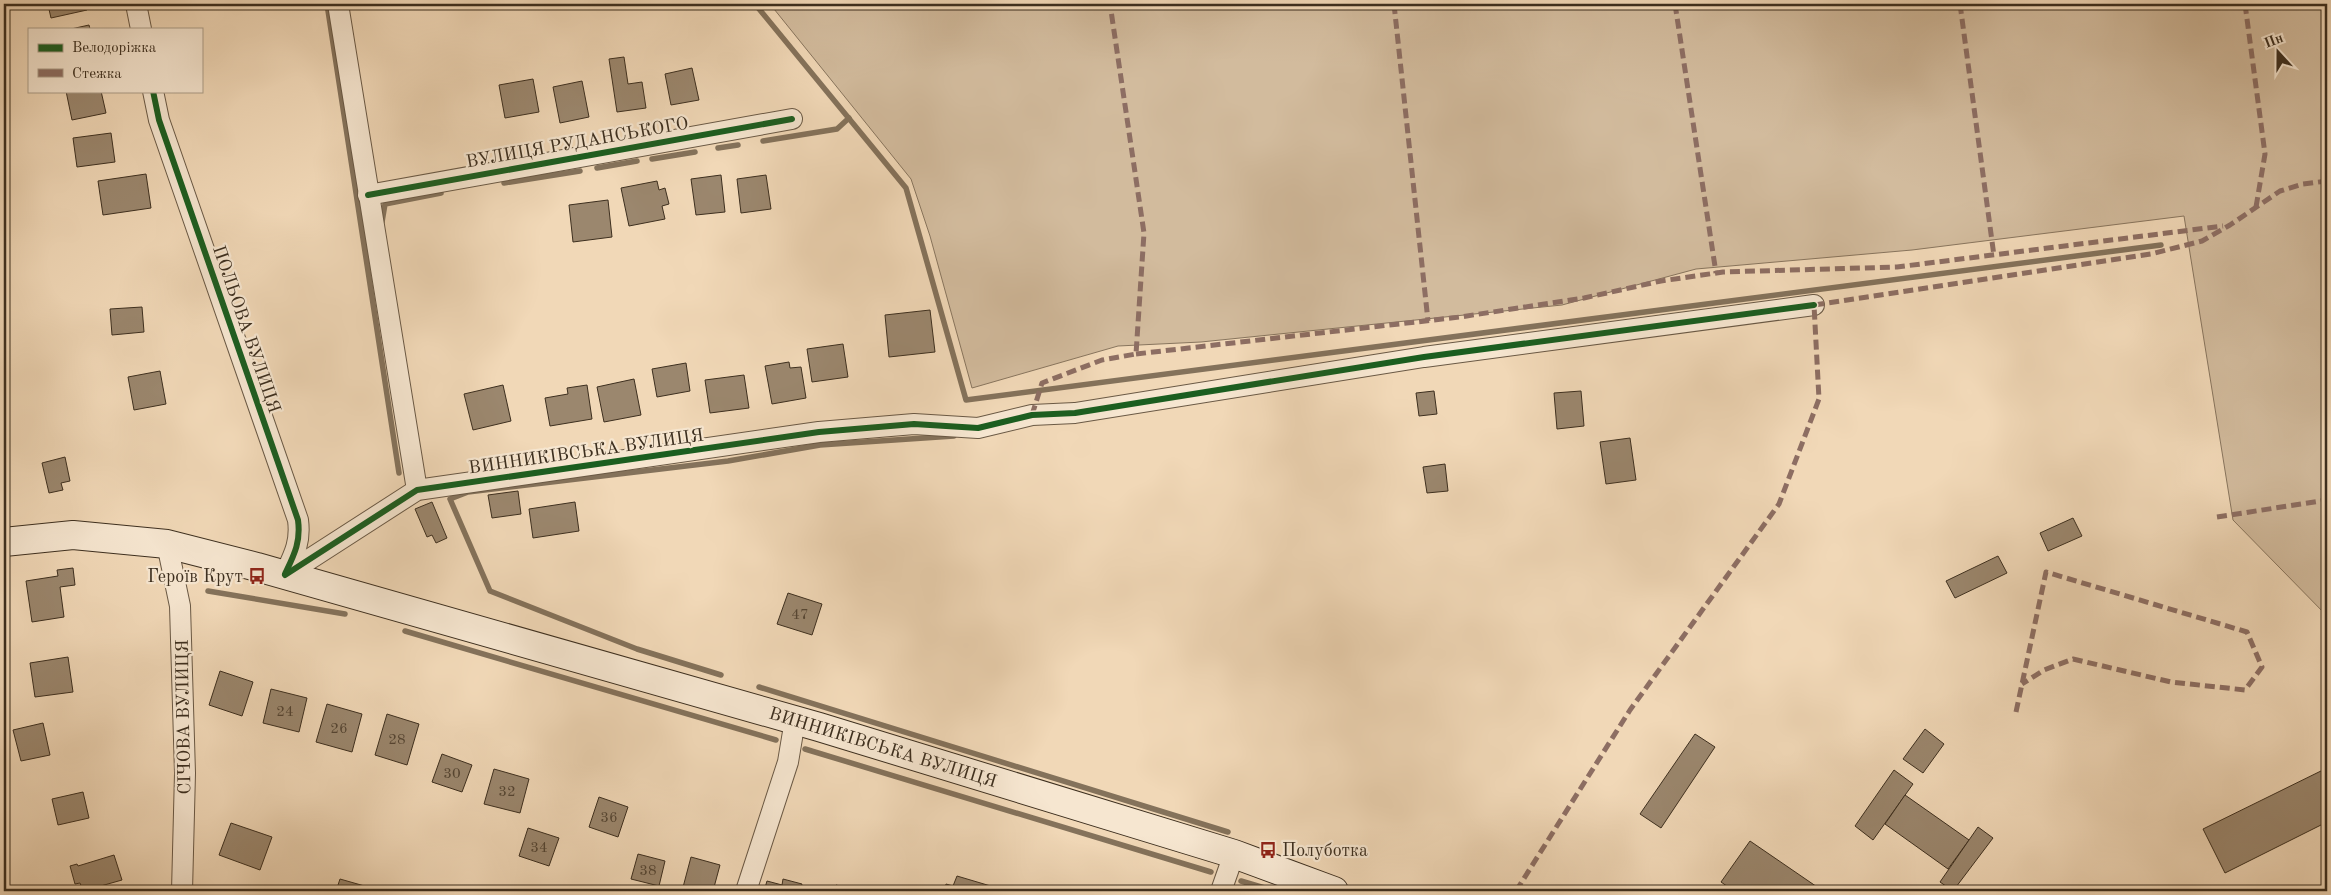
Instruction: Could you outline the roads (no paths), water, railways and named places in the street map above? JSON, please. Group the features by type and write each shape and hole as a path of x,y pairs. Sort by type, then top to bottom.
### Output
{"main road":[{"name":"ВИННИКІВСЬКА ВУЛИЦЯ","path":"4,542 73,535 167,544 285,574 795,720 1234,854 1334,891"}],"street":[{"path":"136,4 141,28"},
{"path":"338,4 418,490"},
{"name":"ПОЛЬОВА ВУЛИЦЯ","path":"153,92 159,120 298,520 300,534 298,548 285,574"},
{"name":"ВУЛИЦЯ РУДАНСЬКОГО","path":"368,195 792,119"},
{"name":"ВИННИКІВСЬКА ВУЛИЦЯ","path":"285,574 418,490 819,432 914,424 978,428 1032,415 1075,413 1424,357 1814,305"},
{"name":"СІЧОВА ВУЛИЦЯ","path":"167,544 180,606 186,773 182,891"},
{"path":"746,891 788,762 795,720"},
{"path":"1221,891 1234,854"}],"waterway":[{"path":"327,4 399,473"},
{"path":"755,4 906,188 966,400 2161,245"},
{"path":"763,141 837,129 849,118"},
{"path":"718,148 738,145"},
{"path":"652,159 695,152"},
{"path":"597,168 637,161"},
{"path":"504,183 580,171"},
{"path":"382,222 385,204 441,193"},
{"path":"721,675 637,649 490,591 450,499 468,492 728,461 820,445 954,436"},
{"path":"208,591 345,614"},
{"path":"405,631 776,740"},
{"path":"759,687 1228,832"},
{"path":"805,749 1211,872"},
{"path":"1241,881 1275,891"}],"place":[{"name":"Героїв Крут","path":"257,576"},
{"name":"Полуботка","path":"1268,850"}]}
